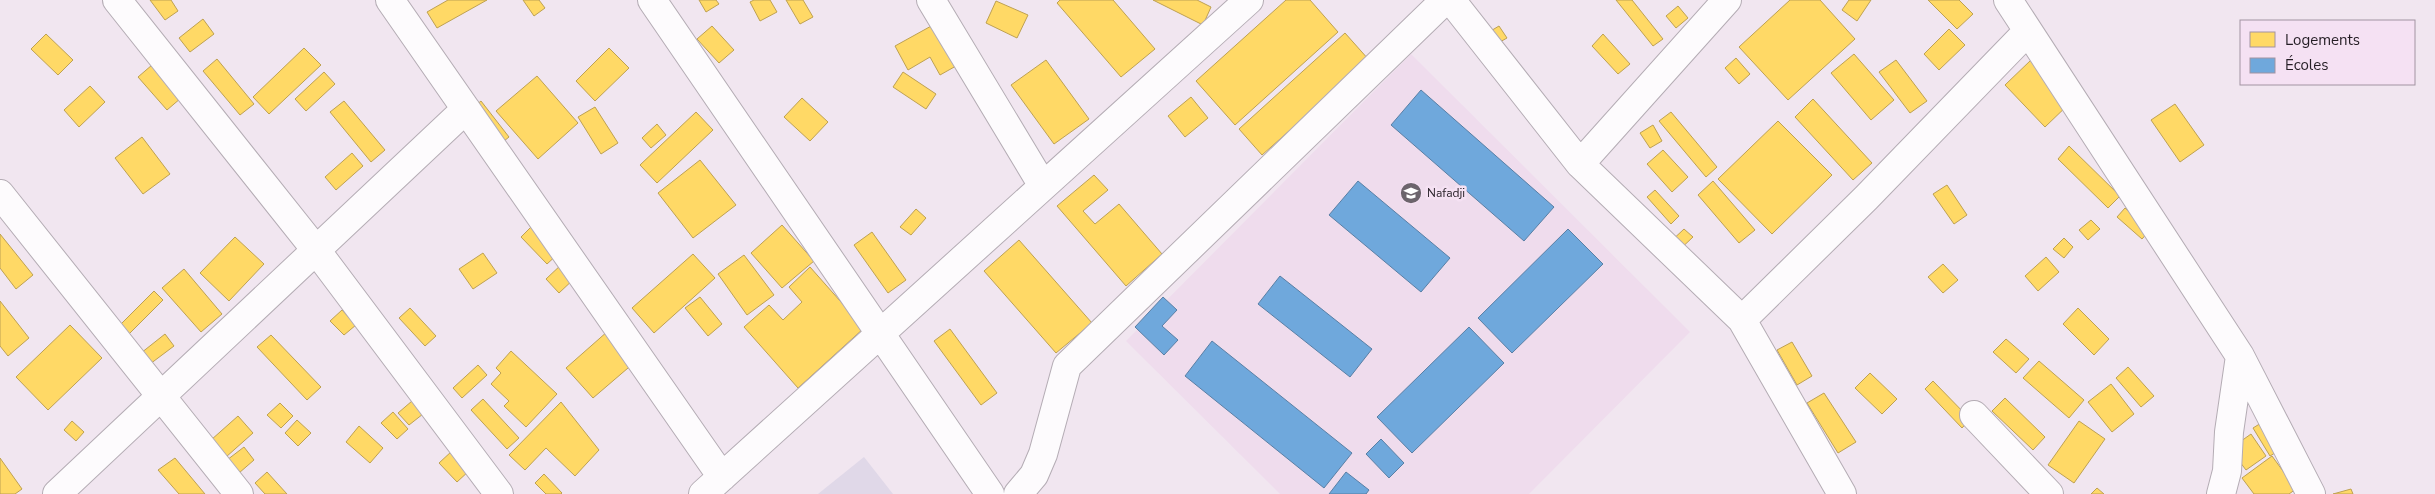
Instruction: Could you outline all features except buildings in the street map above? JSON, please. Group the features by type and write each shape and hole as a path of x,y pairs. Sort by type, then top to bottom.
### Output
{"street":[{"path":"117,0 316,250 499,494"},
{"path":"390,0 466,109 712,485 1250,0"},
{"path":"652,0 990,494"},
{"path":"931,0 1043,186"},
{"path":"1018,494 1034,475 1043,454 1067,366 1445,0"},
{"path":"1451,0 1580,164 1742,320 1842,494"},
{"path":"1580,164 1727,0"},
{"path":"2008,0 2240,356 2311,494"},
{"path":"1742,320 1866,198 2028,31"},
{"path":"57,494 466,109"},
{"path":"0,194 239,494"},
{"path":"2221,494 2227,471 2229,432 2240,356"},
{"path":"1974,415 2050,494"}],"shaded area":[{"name":"Nafadji","path":"1411,54 1690,332 1529,494 1280,494 1126,341"},
{"path":"864,457 893,494 818,494"}],"place":[{"name":"Nafadji","path":"1411,193"}]}
